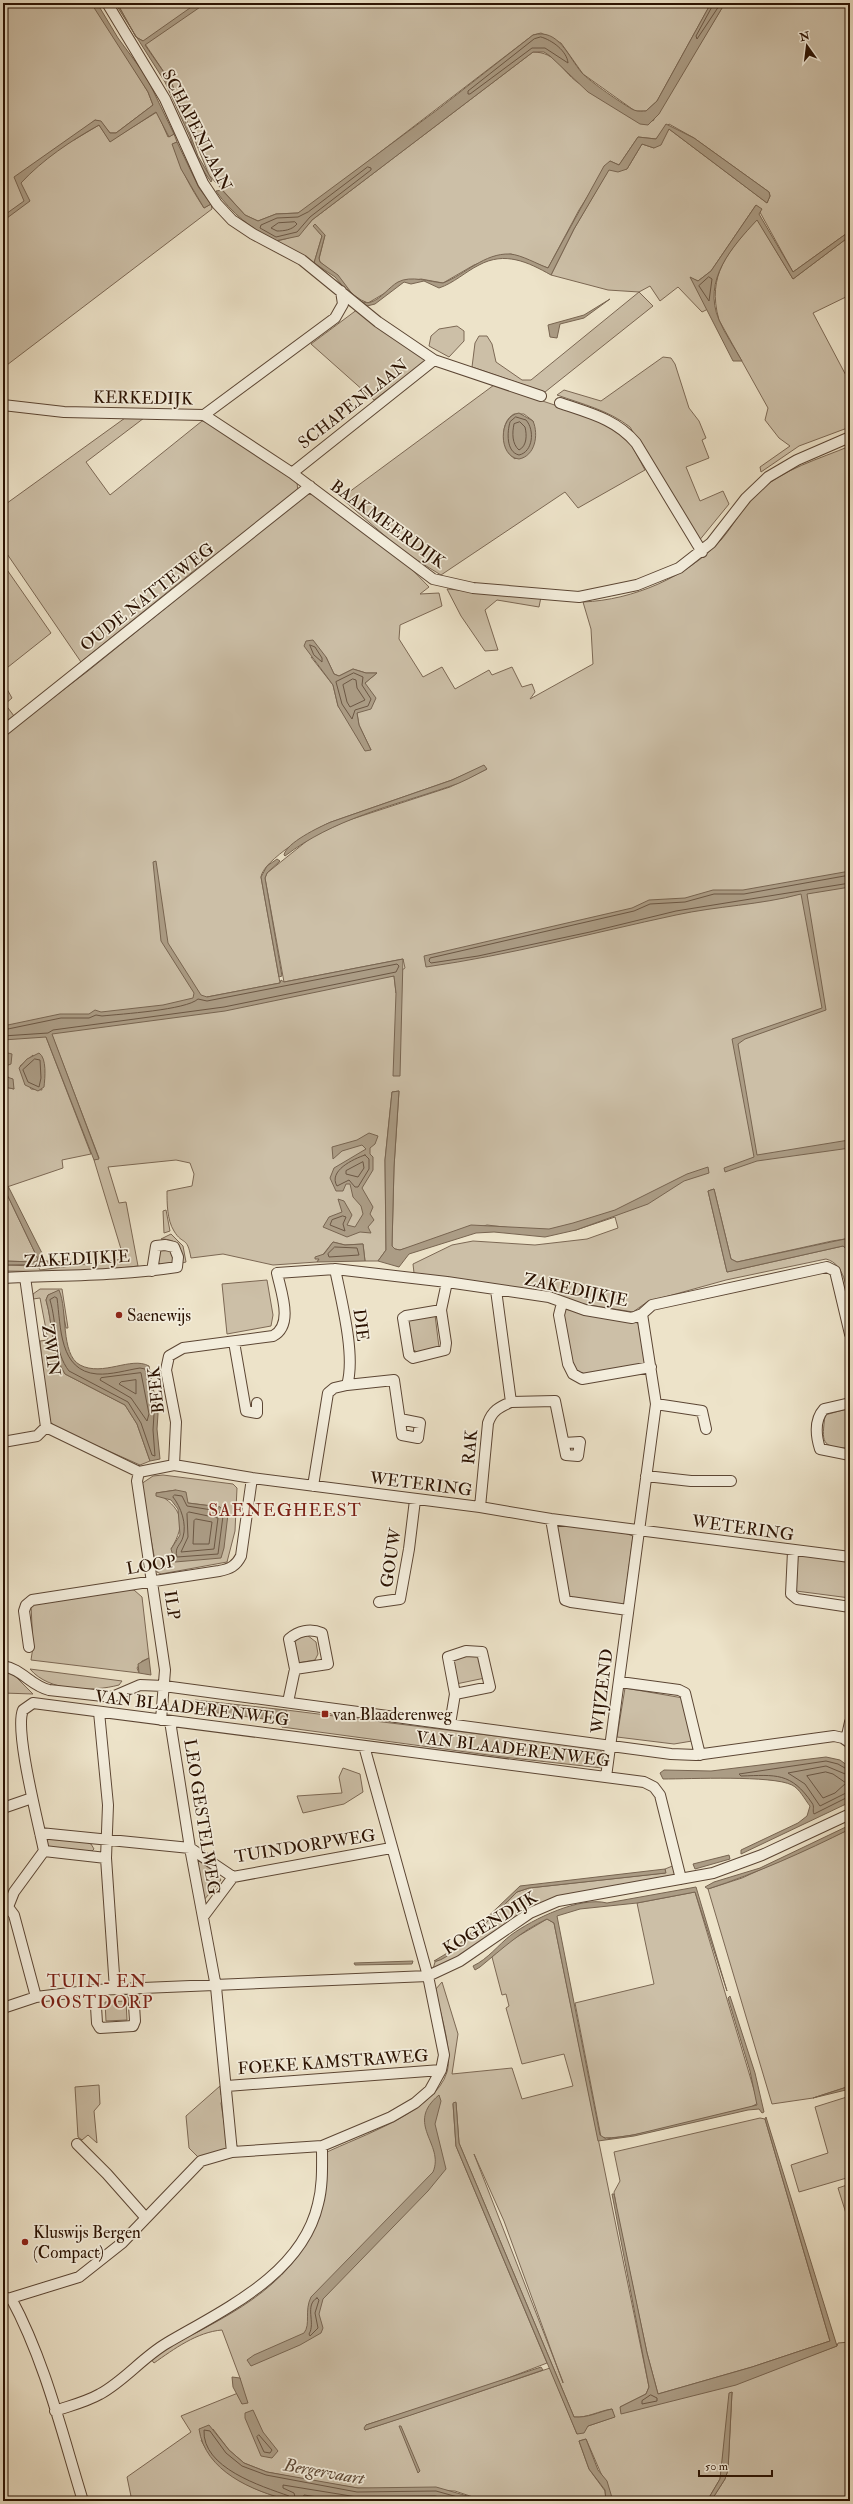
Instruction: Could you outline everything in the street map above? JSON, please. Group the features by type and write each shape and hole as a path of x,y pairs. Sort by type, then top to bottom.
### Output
{"street":[{"name":"SCHAPENLAAN","path":"107,3 157,84 195,169 217,204 242,227 302,260 378,322 434,360 541,396"},
{"path":"204,416 335,318 343,304 341,291"},
{"name":"SCHAPENLAAN","path":"292,473 434,360"},
{"path":"560,403 608,419 625,430 636,443 702,552"},
{"name":"KERKEDIJK","path":"3,405 64,412 204,416 310,486"},
{"name":"BAAKMEERDIJK","path":"310,486 427,575 441,582 455,586 545,595 588,596 618,590 655,579 679,568 702,552 717,537 749,494 768,477 798,460 850,437"},
{"name":"OUDE NATTEWEG","path":"3,730 310,486"},
{"name":"ZAKEDIJKJE","path":"277,1273 335,1269 448,1282 549,1297 562,1303 585,1310 632,1318 642,1314 652,1305 802,1271 827,1267 835,1271 850,1334"},
{"name":"DIE","path":"335,1269 345,1318 350,1374 347,1385"},
{"name":"ZAKEDIJKJE","path":"3,1278 77,1277 152,1271"},
{"name":"BEEK","path":"174,1465 176,1422 166,1370 169,1356 183,1348 273,1336 283,1328 285,1320 277,1273"},
{"name":"ZWIN","path":"25,1277 46,1427"},
{"path":"441,1310 406,1316 403,1318 409,1355 413,1358 445,1350 446,1343 441,1310 448,1282"},
{"path":"496,1290 511,1402"},
{"path":"562,1303 559,1315 568,1364 573,1374 582,1379 651,1367"},
{"name":"WIJZEND","path":"606,1777 620,1682 628,1610 656,1404 642,1314"},
{"path":"234,1342 246,1411 257,1413 257,1403"},
{"path":"313,1486 328,1393 334,1388 347,1385 394,1380 400,1420"},
{"name":"RAK","path":"480,1507 488,1423 491,1414 500,1407 511,1402 555,1401 564,1443"},
{"path":"850,1403 824,1409 818,1419 816,1431 820,1449 850,1455"},
{"path":"656,1404 702,1411 706,1429"},
{"path":"3,1442 37,1436 46,1427 139,1472"},
{"name":"WETERING","path":"139,1472 174,1465 252,1478 415,1500 480,1507 551,1519 793,1551 850,1557"},
{"name":"ILP","path":"139,1472 137,1481 165,1670 164,1686 166,1720"},
{"path":"646,1476 691,1481 731,1481"},
{"name":"LOOP","path":"29,1646 24,1611 26,1605 32,1600 219,1572 230,1569 237,1564 241,1556 252,1478"},
{"name":"GOUW","path":"379,1602 400,1599 409,1549 415,1500"},
{"path":"551,1519 565,1600 628,1610"},
{"path":"793,1551 791,1594 797,1599 850,1607"},
{"path":"288,1702 295,1669 289,1639 295,1634 304,1631 315,1630 322,1633 328,1664 295,1669"},
{"path":"450,1724 455,1694 448,1657 466,1651 482,1652 490,1687 455,1694"},
{"name":"VAN BLAADERENWEG","path":"3,1666 15,1669 40,1687 56,1691 112,1697 140,1686 164,1686 672,1754 700,1754 830,1736 848,1742"},
{"path":"620,1682 679,1690 685,1693 700,1754"},
{"name":"VAN BLAADERENWEG","path":"32,1798 20,1717 25,1707 33,1703 644,1782 658,1790 682,1879"},
{"path":"99,1712 108,1805 105,1839 115,1989"},
{"name":"LEO GESTELWEG","path":"166,1720 216,1987 227,2086 232,2152"},
{"path":"848,1742 850,1722"},
{"path":"83,2501 23,2320 7,2298 80,2277 117,2248 141,2225 145,2217 201,2161 232,2152 322,2146 391,2117 415,2103 430,2090 441,2070 444,2055 428,1976 391,1848 364,1746"},
{"path":"3,1808 32,1798 44,1852 14,1892 6,1908 14,1915 36,1997"},
{"name":"KOGENDIJK","path":"3,2008 36,1997 95,1990 216,1987 428,1976 460,1961 530,1913 558,1901 682,1879 738,1865 850,1814"},
{"name":"TUINDORPWEG","path":"40,1833 190,1848 233,1877 391,1848"},
{"path":"44,1852 106,1858"},
{"name":"LEO GESTELWEG","path":"202,1917 233,1877"},
{"path":"95,1990 97,2023 100,2028 132,2026 135,2021 133,1989"},
{"name":"FOEKE KAMSTRAWEG","path":"227,2086 441,2070"},
{"path":"77,2144 145,2217"},
{"path":"54,2411 100,2394 166,2343 215,2318 285,2265 302,2244 318,2205 322,2187 322,2146"}],"shaded area":[{"path":"3,3 94,3 148,92 153,105 116,133 110,133 101,122 95,120 74,140 99,125 110,141 157,112 168,137 174,134 177,142 173,144 182,169 190,185 204,208 211,204 212,209 3,368"},
{"path":"117,3 711,3 657,101 646,111 635,111 583,74 561,43 541,33 533,35 306,209 298,213 276,214 258,221 245,215 209,175 172,84 143,41 136,37"},
{"path":"725,3 850,3 850,231 793,272 756,205 711,271 698,281 691,278 708,309 702,312 678,287 660,301 650,286 639,292 608,290 551,275 574,229 609,169 627,169 642,144 654,148 669,129 767,203 770,196 769,192 694,138 669,124 656,139 638,137 619,165 610,161 579,210 548,268 511,254 500,256 474,265 443,283 421,279 411,281 407,280 368,303 361,300 349,291 320,262 319,259 325,235 314,226 322,236 314,263 275,241 286,239 301,232 312,220 533,52 541,53 553,58 577,82 605,98 653,121"},
{"path":"757,219 793,279 850,236 850,295 813,313 850,383 850,427 799,446 761,472 760,467 790,446 779,438 765,420 768,408 719,320 716,304 718,276 723,264 737,242"},
{"path":"639,292 653,306 545,392 472,367 475,343 479,336 487,336 492,344 496,362 522,380 531,380"},
{"path":"358,309 427,360 374,400 311,344"},
{"path":"457,326 464,331 464,341 449,357 429,346 431,336 439,329"},
{"path":"663,357 671,358 675,364 689,408 699,421 706,438 702,440 709,458 686,467 700,501 723,491 729,504 698,542 630,427 604,412 557,395 564,390 601,401"},
{"path":"494,385 612,424 631,444 645,470 578,508 565,492 441,575 405,553 341,498","holes":["514,414 524,414 533,421 535,439 515,459 510,455 507,449 504,429 509,418"]},
{"path":"125,418 144,418 86,462 110,495 202,421 209,423 297,482 298,493 196,569 81,662 3,548 3,506"},
{"path":"850,446 850,1242 845,1239 832,1241 737,1262 731,1259 714,1189 708,1191 727,1272 843,1246 849,1251 850,1255 850,1305 846,1284 841,1271 832,1262 826,1259 726,1280 647,1302 633,1312 565,1301 556,1294 414,1273 413,1264 452,1245 473,1241 535,1245 587,1239 618,1228 615,1217 576,1230 520,1229 487,1225 400,1250 395,1249 392,1246 394,1167 399,1091 392,1092 385,1160 386,1250 378,1261 365,1261 363,1244 345,1245 333,1242 317,1262 273,1265 223,1254 191,1258 188,1246 177,1236 170,1222 167,1191 192,1186 194,1174 190,1163 176,1160 108,1167 119,1203 126,1202 138,1266 84,1272 3,1271 3,1265 38,1266 40,1270 124,1259 94,1160 99,1158 52,1035 46,1037 91,1154 62,1160 63,1168 4,1188 38,1259 36,1262 3,1261 3,1179 5,1178 3,1173 3,1095 5,1087 14,1089 3,1067 8,1053 3,1055 3,736 88,671 306,494 315,495 399,556 429,587 420,594 439,593 442,606 400,625 399,639 423,677 442,667 455,689 489,670 492,675 512,667 522,687 532,684 535,692 530,699 593,664 591,629 583,602 621,597 658,584 676,575 692,565 721,540 748,503 768,484 790,471","holes":["311,657 326,657 334,674 339,676 353,669 366,673 377,673 365,683 357,713 359,725 371,750 338,706 333,685","484,766 487,769 450,787 346,821 313,836 267,873 265,878 284,982 403,959 405,968 402,970 396,993 394,976 207,997 280,983 261,877 270,862 291,846 324,825 452,780","33,1055 42,1090 31,1089 20,1066"]},
{"path":"3,564 51,633 3,671"},
{"path":"447,589 541,597 539,607 497,600 485,610 498,650 485,651 461,616"},
{"path":"3,682 12,698 5,704 14,716 3,724"},
{"path":"166,1210 170,1231 164,1233 163,1211"},
{"path":"171,1234 183,1246 186,1262 182,1263 180,1248 175,1242 167,1239 161,1239"},
{"path":"159,1249 173,1250 175,1259 172,1263 155,1266"},
{"path":"267,1280 273,1315 271,1326 227,1334 222,1284"},
{"path":"40,1289 62,1289 68,1328 66,1328 59,1291 48,1295 46,1300 57,1357 65,1374 125,1405 137,1424 150,1461 140,1465 57,1428 48,1420 40,1341 48,1340 40,1298 33,1299 33,1294"},
{"path":"564,1309 638,1323 646,1363 574,1376 567,1366"},
{"path":"435,1315 439,1347 417,1352 410,1348 408,1320"},
{"path":"850,1408 850,1448 840,1448 828,1445 825,1442 823,1432 825,1415"},
{"path":"163,1475 233,1484 237,1488 235,1531 227,1562 161,1574 157,1572 141,1484 153,1476","holes":["176,1490 188,1503 220,1507 171,1549 179,1531 179,1516 172,1504 156,1493"]},
{"path":"555,1522 616,1530 633,1536 624,1606 567,1597"},
{"path":"798,1555 850,1559 850,1598 796,1591"},
{"path":"125,1589 134,1590 142,1597 149,1658 142,1661 137,1668 139,1673 31,1660 33,1647 31,1605"},
{"path":"307,1635 316,1642 318,1654 315,1660 297,1663 294,1642 296,1639"},
{"path":"473,1653 480,1656 485,1678 456,1684 452,1663 456,1658"},
{"path":"30,1669 122,1681 119,1685 96,1689 72,1688 59,1686 48,1682 38,1677"},
{"path":"3,1670 15,1676 33,1694 3,1693"},
{"path":"625,1688 683,1698 692,1741 674,1744 617,1737"},
{"path":"286,1710 600,1749 604,1757 602,1768 503,1757 282,1727 286,1725 288,1715"},
{"path":"343,1768 360,1774 363,1792 344,1804 303,1813 297,1796 342,1793 339,1777"},
{"path":"850,1829 850,2086 813,2098 772,2104 708,1889 742,1878"},
{"path":"48,1837 86,1842 91,1844 94,1849 92,1851 47,1848 46,1842"},
{"path":"196,1859 216,1873 221,1880 203,1901"},
{"path":"675,1865 675,1873 672,1877 551,1900 453,1960 433,1969 435,1962 460,1947 517,1892 529,1888 665,1873 665,1869"},
{"path":"695,1892 758,2103 751,2107 650,2132 612,2138 601,2137 575,2003 654,1984 637,1903"},
{"path":"547,1919 554,1923 649,2387 646,2394 620,2407 730,2385 837,2346 838,2343 850,2342 850,2501 711,2501 725,2479 728,2470 732,2392 720,2479 707,2501 613,2501 586,2439 579,2441 589,2469 605,2491 606,2501 485,2501 455,2491 358,2488 319,2482 267,2472 244,2463 229,2450 213,2429 201,2440 209,2453 229,2474 268,2494 297,2501 255,2501 230,2497 219,2501 132,2501 127,2477 191,2432 181,2416 238,2393 242,2404 240,2378 222,2330 204,2334 186,2342 154,2363 150,2358 241,2307 262,2292 281,2275 298,2255 312,2232 321,2212 325,2192 325,2153 395,2121 428,2099 440,2086 447,2072 448,2063 445,2031 435,1990 442,1982 458,2034 452,2074 512,2068 522,2099 573,2086 564,2054 522,2064 506,2008 509,2006 506,1994 502,1995 492,1957 505,1944","holes":["456,2103 459,2143 574,2417 612,2409 614,2417 588,2426 577,2434 550,2368 365,2430 366,2425 485,2387 547,2363 456,2146 453,2104","474,2154 504,2221 558,2368"]},
{"path":"126,2001 127,2020 106,2021 105,2002"},
{"path":"99,2085 100,2104 94,2111 97,2143 88,2135 82,2140 78,2137 75,2087"},
{"path":"220,2086 221,2095 224,2098 221,2103 228,2148 200,2159 189,2148 186,2116"},
{"path":"850,2096 850,2177 799,2192 791,2165 828,2153 815,2107"},
{"path":"760,2118 765,2119 830,2341 752,2367 658,2394 647,2353 617,2212 614,2192 620,2181 614,2152"},
{"path":"850,2184 850,2226 838,2188"}],"water":[{"path":"91,3 97,3 118,38 146,76 174,134 169,137 156,112 110,142 99,125 58,151 38,166 21,183 30,201 3,221 3,216 24,201 14,177 95,120 101,121 110,133 116,133 153,105 148,92"},
{"path":"115,3 117,3 132,30"},
{"path":"197,3 206,3 145,45 172,84 198,156 212,180 211,182 197,161 190,137 165,82 137,37 143,41"},
{"path":"711,3 725,3 659,114 648,125 640,124 588,92 544,52 533,52 312,220 299,236 275,241 242,220 235,214 216,191 222,190 245,215 258,221 276,214 298,213 437,110 533,35 542,34 550,36 556,40 562,45 582,73 591,81 629,108 637,111 646,111 657,101"},
{"path":"666,124 694,138 769,192 770,196 767,203 669,129 661,145 654,148 642,144 627,169 618,172 609,170 574,229 551,275 525,262 498,259 479,265 439,288 424,281 411,284 404,282 375,304 367,306 359,302 370,303 382,296 395,284 403,280 415,279 443,283 483,260 501,255 510,254 519,256 548,268 604,166 610,161 619,165 638,137 656,139"},
{"path":"177,142 199,188 211,204 204,208 181,169 172,144"},
{"path":"756,205 762,209 759,214 793,272 850,231 850,236 793,279 757,220 738,241 722,265 714,291 715,305 719,320 742,361 733,361 690,277 698,281 711,271"},
{"path":"315,224 325,235 319,258 320,262 338,275 353,295 352,297 335,277 314,263 322,236 313,226"},
{"path":"610,299 584,318 560,324 557,338 550,337 548,325 584,315"},
{"path":"519,413 533,421 536,432 534,444 529,454 519,459 512,457 507,451 503,436 507,421 512,416"},
{"path":"313,640 326,657 334,674 339,676 353,669 366,673 377,673 365,683 376,698 371,709 357,713 359,725 371,750 365,751 338,706 333,685 304,646 306,641"},
{"path":"484,765 487,769 463,781 384,807 343,823 323,832 303,843 285,856 284,855 290,845 311,831 326,824 452,780"},
{"path":"277,859 280,861 267,873 265,878 282,976 279,977 261,877 267,866"},
{"path":"156,861 168,943 201,995 207,997 280,983 281,980 284,982 403,959 400,1076 393,1076 396,993 394,976 225,1011 52,1034 99,1159 94,1160 46,1037 3,1040 3,1026 60,1014 89,1014 95,1010 101,1012 163,1005 193,998 194,993 161,941 153,862"},
{"path":"850,871 850,887 807,894 826,1010 745,1039 738,1044 757,1155 849,1140 850,1148 757,1161 725,1172 724,1168 754,1157 732,1039 822,1008 801,894 770,901 691,912 520,950 426,967 424,956 632,908 649,900 685,898 713,890 743,890"},
{"path":"8,1053 12,1054 11,1064 3,1067 3,1055"},
{"path":"39,1053 43,1059 45,1074 44,1087 38,1091 25,1085 19,1068 27,1059"},
{"path":"3,1067 7,1077 13,1079 14,1089 5,1087 3,1095"},
{"path":"399,1091 394,1167 392,1246 395,1249 400,1250 471,1225 549,1229 615,1210 687,1174 708,1167 709,1173 684,1181 648,1204 576,1230 545,1237 494,1232 476,1233 409,1254 399,1267 378,1261 386,1250 385,1160 392,1092"},
{"path":"369,1133 378,1136 375,1144 370,1148 370,1154 373,1157 373,1170 362,1188 373,1207 370,1214 374,1220 368,1227 371,1233 360,1232 347,1237 323,1227 329,1217 342,1212 338,1199 344,1201 352,1215 347,1225 355,1227 363,1214 361,1206 353,1197 350,1184 346,1184 343,1191 336,1191 330,1178 334,1168 366,1149 362,1145 342,1151 333,1159 332,1147 357,1140"},
{"path":"8,1186 46,1261 70,1262 69,1264 3,1265 3,1261 36,1262 38,1259 4,1188"},
{"path":"714,1189 731,1259 737,1262 845,1239 850,1242 850,1255 849,1251 843,1246 727,1272 708,1191"},
{"path":"333,1242 345,1245 363,1244 365,1261 317,1262 319,1259 315,1259 315,1257 324,1254"},
{"path":"59,1290 62,1299 67,1342 74,1359 80,1365 98,1369 134,1363 149,1366 158,1414 157,1429 160,1459 150,1461 137,1424 125,1405 65,1374 57,1357 46,1300 48,1295"},
{"path":"176,1490 186,1492 188,1503 220,1507 228,1514 224,1548 221,1558 175,1562 171,1549 180,1535 178,1509 171,1500 156,1496 156,1493"},
{"path":"149,1658 151,1675 139,1673 138,1664"},
{"path":"195,1700 286,1710 288,1722 282,1727 280,1721 195,1710 192,1709 192,1704"},
{"path":"826,1757 840,1760 848,1766 850,1796 846,1804 741,1854 741,1850 798,1823 807,1816 810,1806 797,1789 792,1785 782,1782 767,1780 730,1778 663,1779 660,1773 664,1770 711,1771"},
{"path":"850,1825 850,1829 780,1862 708,1889 705,1887 714,1882 760,1868"},
{"path":"729,1855 730,1859 695,1869 693,1864"},
{"path":"665,1869 666,1873 529,1888 517,1892 489,1920 451,1954 441,1960 434,1961 454,1949 520,1886"},
{"path":"696,1887 727,1991 695,1892 637,1903 580,1909 557,1916 600,2135 606,2139 633,2135 757,2105 750,2071 728,1998 730,1996 755,2073 764,2112 762,2113 759,2109 748,2110 634,2136 598,2141 554,1923 547,1919 512,1941 480,1967 475,1970 473,1966 483,1960 506,1939 520,1929 531,1922 557,1910 584,1903 607,1903"},
{"path":"413,1961 412,1964 355,1965 354,1963"},
{"path":"850,2086 850,2089 813,2098"},
{"path":"439,2095 441,2101 435,2124 446,2169 428,2191 323,2299 319,2314 323,2328 321,2333 300,2345 251,2366 247,2360 254,2355 304,2333 307,2326 308,2307 311,2297 433,2172 435,2162 434,2152 427,2134 425,2115 429,2105"},
{"path":"456,2102 459,2143 574,2417 588,2416 612,2409 615,2417 588,2426 584,2433 577,2434 456,2146 453,2103"},
{"path":"766,2117 837,2346 736,2385 621,2414 620,2407 646,2394 649,2387 612,2194 614,2194 647,2353 658,2394 752,2367 830,2341 765,2119"},
{"path":"541,2367 543,2370 387,2423 365,2430 364,2428 366,2425"},
{"path":"232,2377 240,2378 248,2403 242,2404 233,2387"},
{"path":"732,2392 728,2470 725,2479 711,2501 707,2501 720,2479 729,2393"},
{"path":"253,2410 263,2432 278,2451 272,2458 261,2456 245,2418 245,2413"},
{"path":"209,2425 229,2450 244,2463 267,2472 358,2488 436,2487 485,2501 313,2502 289,2500 246,2485 220,2468 210,2457 203,2444 199,2429"},
{"path":"399,2426 401,2426 420,2471 418,2473"},
{"path":"586,2439 598,2470 607,2481 613,2501 606,2501 605,2490 589,2469 579,2441"}],"place":[{"name":"Saenewijs","path":"119,1315"},
{"name":"van Blaaderenweg","path":"325,1714"},
{"name":"Kluswijs Bergen (Compact)","path":"25,2242"}],"district":[{"name":"SAENEGHEEST","path":"285,1510"},
{"name":"TUIN- EN OOSTDORP","path":"97,1991"}],"water label":[{"name":"Bergervaart","path":"324,2472"}]}
